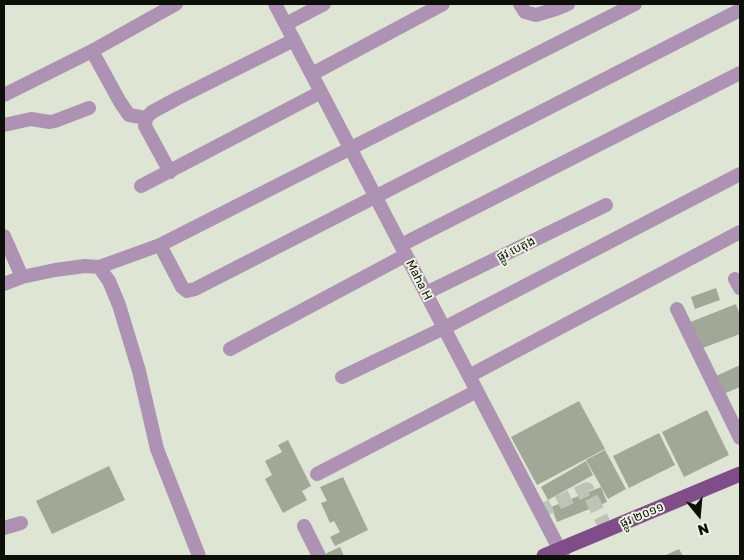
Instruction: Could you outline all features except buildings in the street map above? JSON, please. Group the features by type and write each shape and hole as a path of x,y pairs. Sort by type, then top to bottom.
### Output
{"main road":[{"name":"ផ្លូវ ២០១១","path":"544,556 561,553 740,474"}],"street":[{"path":"4,95 92,51 176,4"},
{"name":"Maha H","path":"275,4 561,553"},
{"path":"286,24 324,4"},
{"path":"312,74 443,4"},
{"path":"520,4 525,12 536,15 568,4"},
{"path":"4,284 22,276 85,266 99,266 160,245 632,4"},
{"path":"160,245 182,288 186,291 243,264 740,10"},
{"path":"170,172 145,126 146,118 152,112 178,98 294,40"},
{"path":"92,51 120,102 129,114 146,118"},
{"path":"230,349 403,250 740,73"},
{"path":"141,186 321,92"},
{"path":"4,125 31,119 55,121 89,108"},
{"path":"342,377 444,328 740,174"},
{"name":"ផ្លូវ បេតុង","path":"426,293 606,205"},
{"path":"469,376 740,232"},
{"path":"4,236 22,276"},
{"path":"99,266 109,281 119,305 139,371 157,449 199,556"},
{"path":"678,310 740,438"},
{"path":"317,474 477,391"},
{"path":"4,528 21,522"},
{"path":"304,526 319,556"}],"tunnel":[{"path":"539,512 587,489 607,530"}]}
